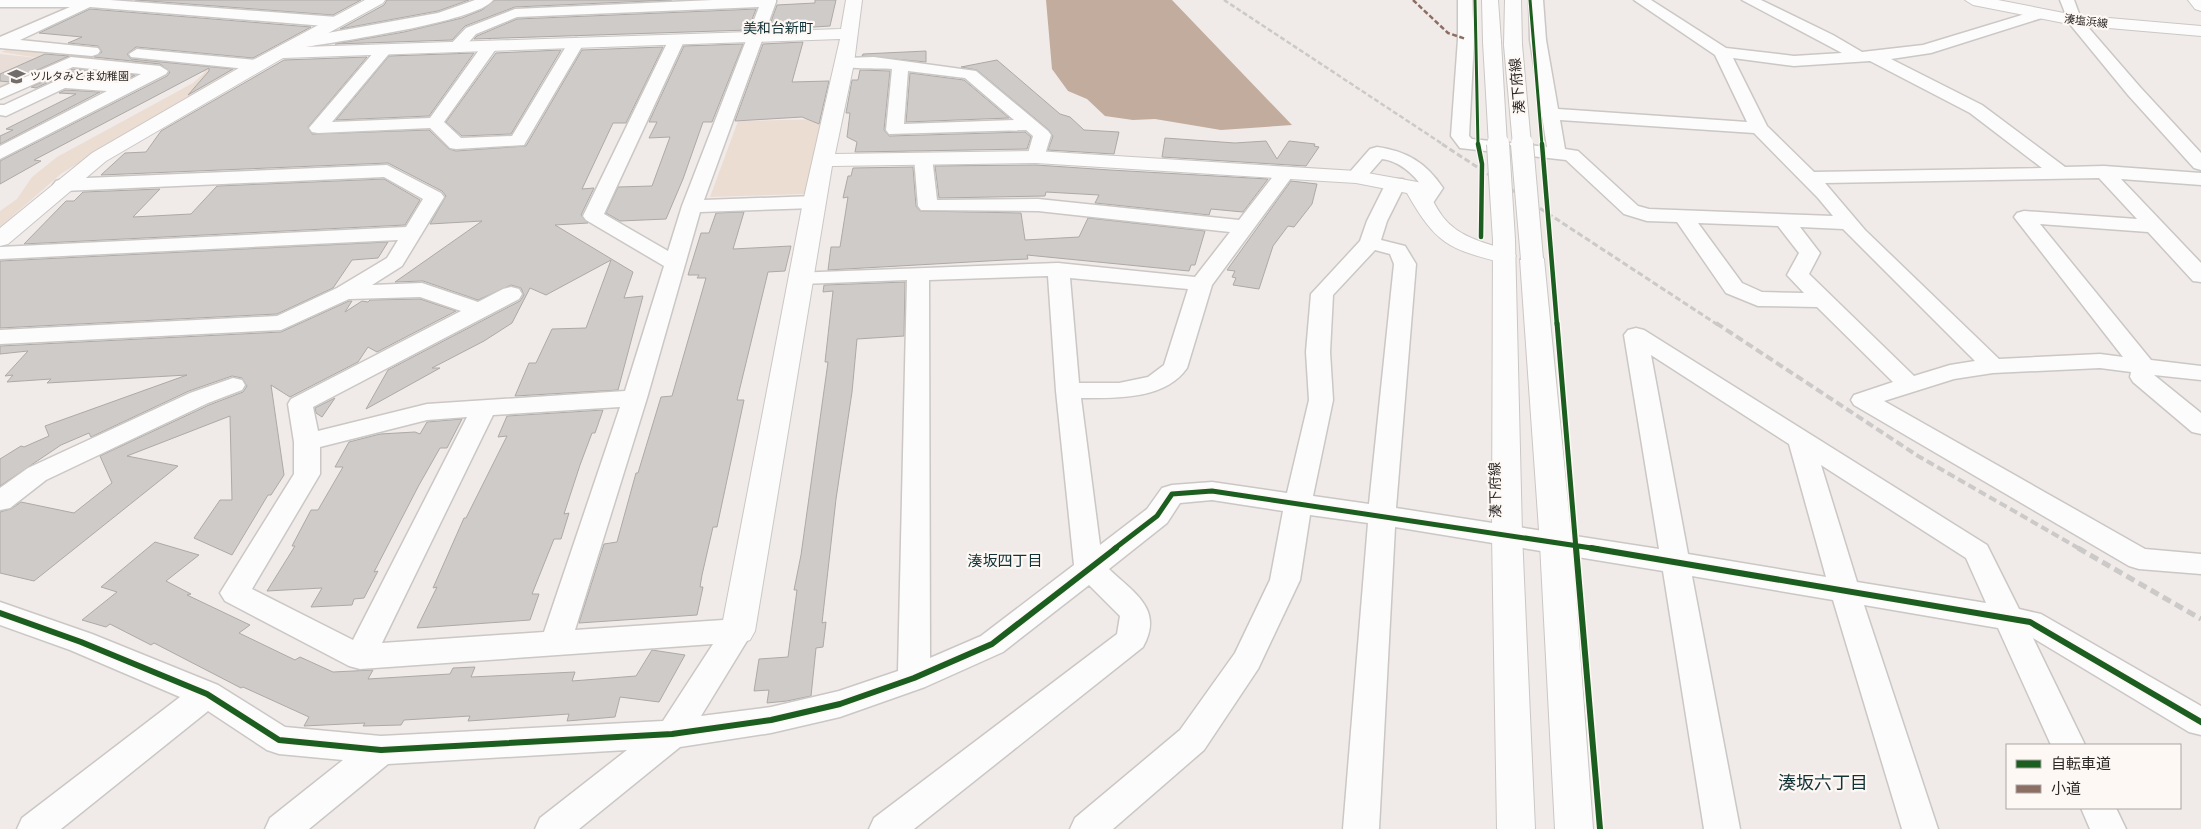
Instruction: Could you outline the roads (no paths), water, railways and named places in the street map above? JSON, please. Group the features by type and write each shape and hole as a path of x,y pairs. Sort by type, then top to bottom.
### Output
{"street":[{"path":"0,239 99,157 257,65 377,0"},
{"path":"300,43 440,17 474,7 486,0"},
{"path":"553,829 672,734 738,632 814,202 845,63 854,0"},
{"path":"1466,0 1466,39 1460,136 1466,144 1571,155 1631,210 1647,215 1684,218 1847,223"},
{"name":"湊下府線","path":"1490,0 1492,42 1514,252 1556,544 1574,829"},
{"name":"湊下府線","path":"1512,0 1514,252 1506,534 1516,829"},
{"path":"1536,0 1538,40 1557,154"},
{"path":"1642,0 1722,52 1794,61 1925,50 2040,14"},
{"path":"1749,0 1976,109 2060,173"},
{"name":"湊塩浜線","path":"1973,0 2074,20 2201,31"},
{"path":"2067,0 2074,20 2134,91 2201,164"},
{"path":"2196,0 2201,6"},
{"path":"0,3 96,1 337,22"},
{"path":"0,43 96,1"},
{"path":"456,47 471,31 515,13 769,1 692,206 634,398 555,644"},
{"path":"282,53 848,34"},
{"path":"675,264 593,216 677,39"},
{"path":"0,43 257,65"},
{"path":"385,49 318,128 435,123 456,144 518,141 576,43"},
{"path":"435,123 490,46"},
{"path":"1722,52 1759,128 1825,194 1847,223 1993,366"},
{"path":"0,94 71,62 160,71 0,152"},
{"path":"845,63 874,62 970,74 1042,135 1036,157"},
{"path":"900,66 895,130 1030,125"},
{"path":"0,110 6,111 62,83 127,88"},
{"path":"1549,114 1759,128"},
{"path":"1356,177 1377,153 1392,154 1408,162 1427,177 1432,188 1424,202"},
{"path":"824,160 1036,157 1356,177 1415,188 1437,224 1451,237 1470,246 1514,252"},
{"path":"923,158 928,206 1038,205 1243,227"},
{"path":"0,336 281,323 345,293 395,262 434,197 387,171 63,185"},
{"path":"1808,178 2104,172 2201,179"},
{"path":"2104,172 2201,276"},
{"path":"1068,391 1119,390 1156,383 1175,368 1201,284 1285,174"},
{"path":"1088,829 1192,740 1246,660 1284,580 1298,504 1321,400 1318,352 1322,294 1370,243 1396,183"},
{"path":"692,206 814,202"},
{"path":"2154,226 2024,217 2144,366 2142,377 2201,426"},
{"path":"1684,218 1734,288 1758,299 1823,300"},
{"path":"1785,222 1810,253 1798,275 1908,384"},
{"path":"0,253 412,233"},
{"path":"1361,829 1382,515 1405,264 1398,250 1370,243"},
{"path":"801,278 1058,269 1201,284"},
{"path":"897,826 1132,639 1135,613 1089,567 1068,391 1058,269"},
{"path":"914,678 918,274"},
{"path":"345,293 422,290 479,310"},
{"path":"510,294 300,404 307,442 307,474 235,593 360,656 738,632"},
{"path":"1722,829 1636,335 1977,552 2068,744"},
{"path":"2201,373 2100,362 1993,366 1950,372 1863,400 2139,559 2201,564"},
{"path":"0,501 37,474 199,398 233,386"},
{"path":"307,442 426,412 634,398"},
{"path":"360,656 484,408"},
{"path":"1801,441 1845,592 1920,829"},
{"path":"0,614 81,642 207,694 279,740 381,750 672,734 771,720 840,704 914,678 992,644 1157,516 1172,494 1212,491 1506,534 1556,544 2030,622 2201,722"},
{"path":"35,829 207,694"},
{"path":"283,829 381,750"},
{"path":"2098,809 2108,829"}],"railway":[{"path":"1224,0 1444,145"},
{"path":"1442,144 1718,325"},
{"path":"1716,323 1918,456 2080,549"},
{"path":"2078,548 2201,619"}],"place":[{"name":"ツルタみとま幼稚園","path":"16,76"}],"district":[{"name":"美和台新町","path":"778,28"},
{"name":"湊坂四丁目","path":"1005,561"},
{"name":"湊坂六丁目","path":"1823,783"}]}
